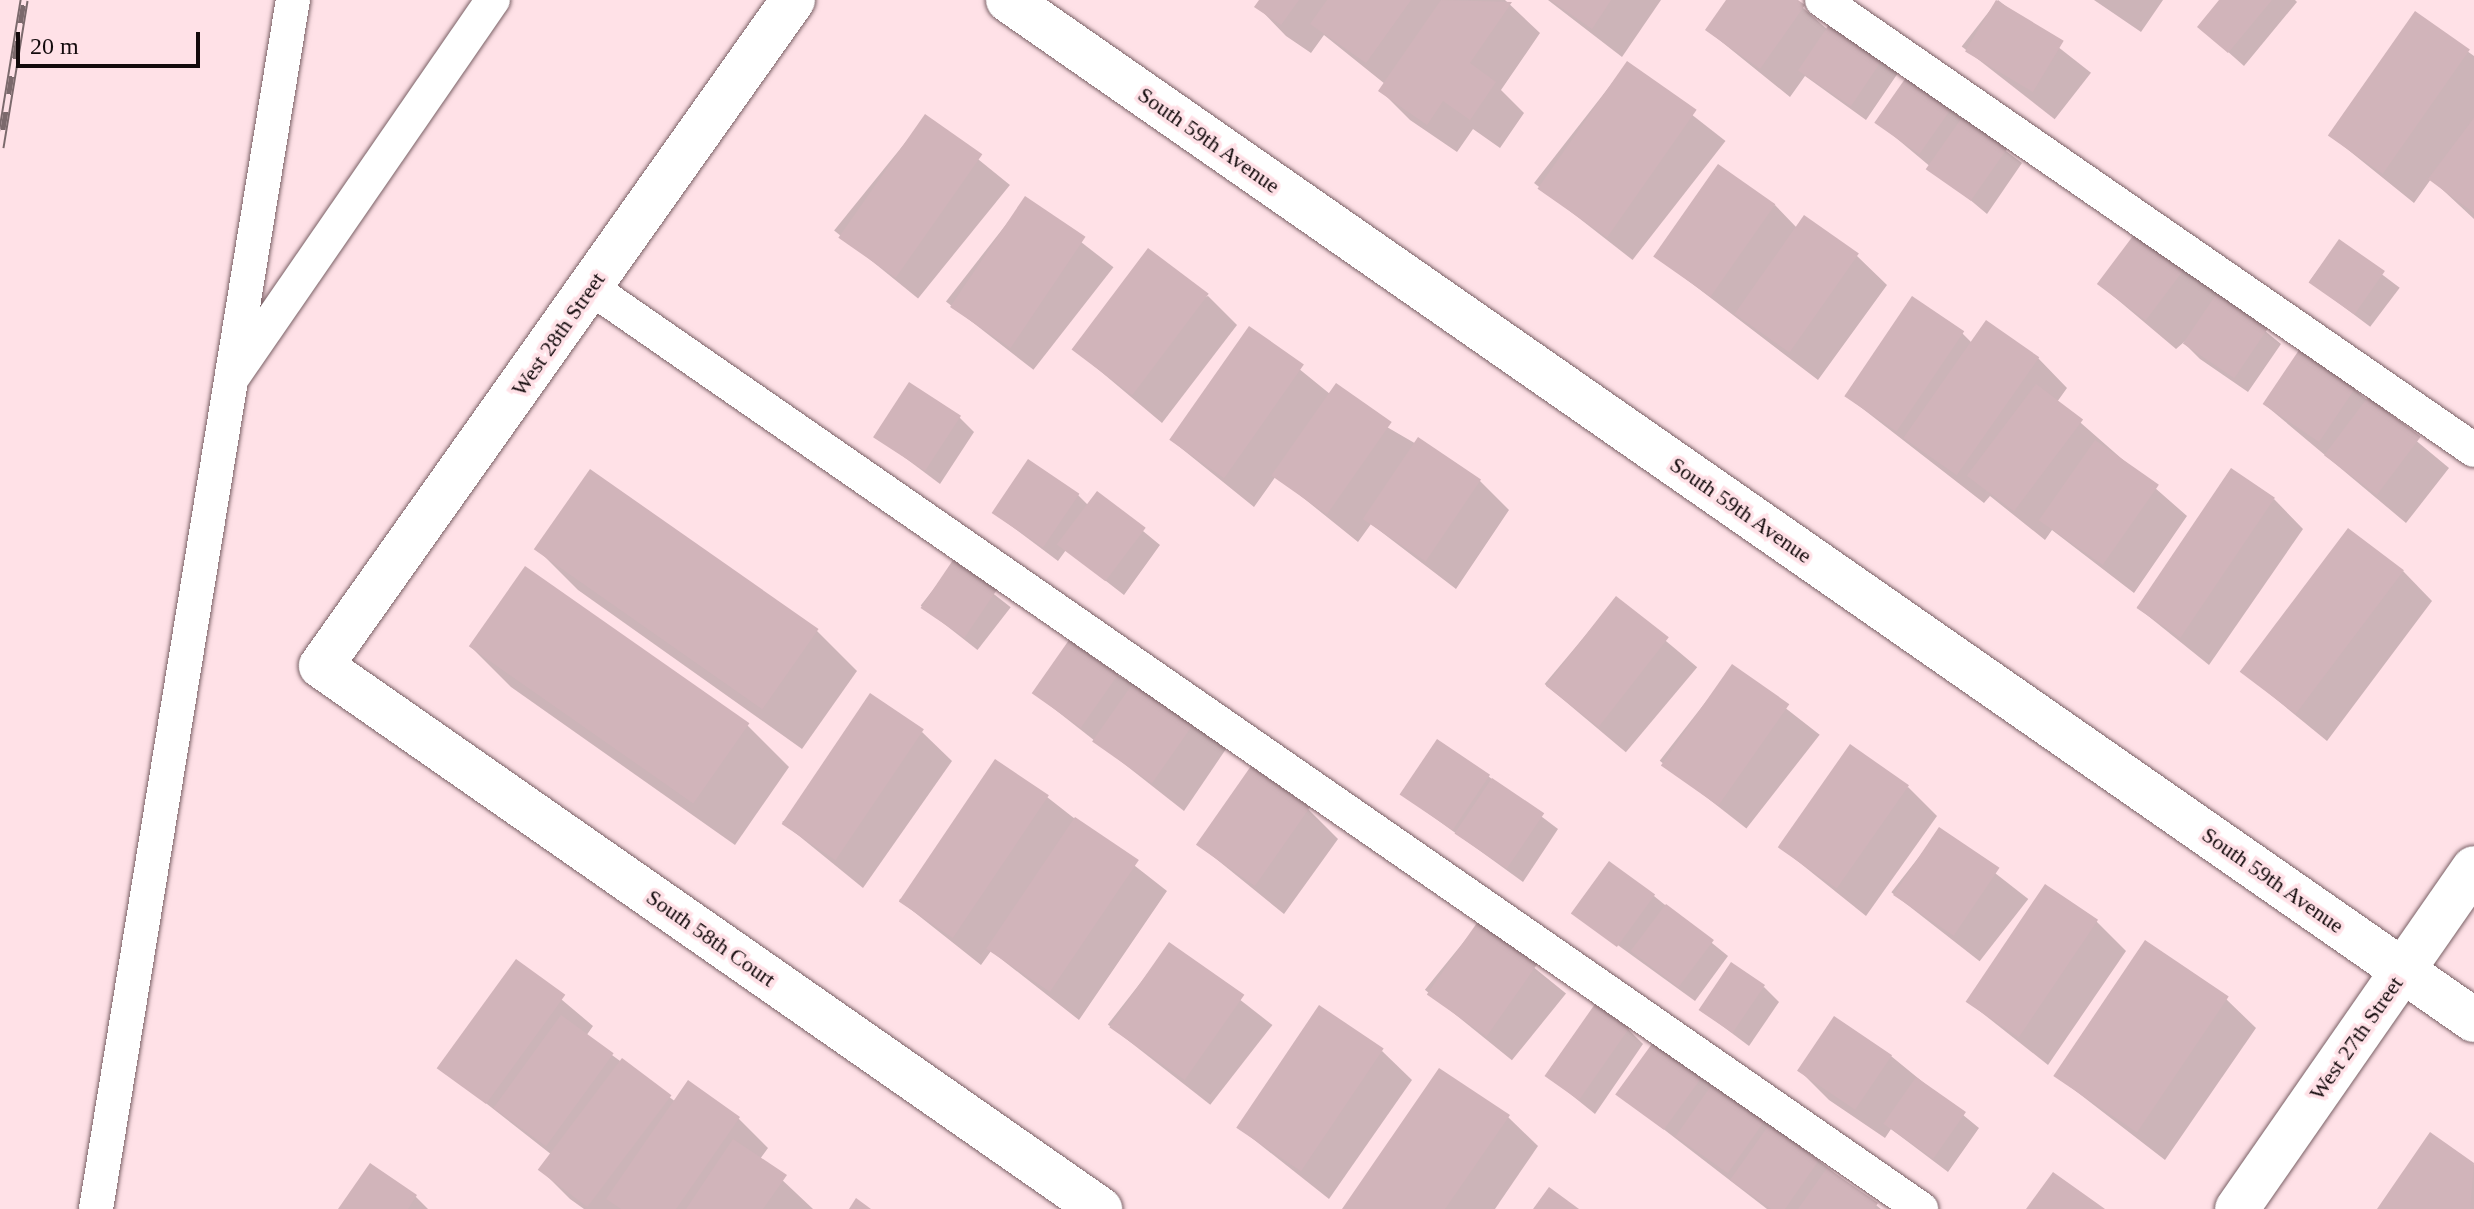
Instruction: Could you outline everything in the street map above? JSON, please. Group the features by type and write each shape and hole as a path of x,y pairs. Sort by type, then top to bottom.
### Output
{"street":[{"name":"West 28th Street","path":"321,666 793,0"},
{"name":"South 59th Avenue","path":"1008,0 2474,1020"},
{"name":"South 58th Court","path":"321,666 1100,1209"},
{"name":"West 27th Street","path":"2237,1209 2474,868"}],"lane":[{"path":"96,1209 227,384 293,0"},
{"path":"227,384 493,0"},
{"path":"1822,0 2474,450"},
{"path":"591,288 1921,1209"}],"building":[{"path":"1259,0 1299,0 1281,25 1254,7"},
{"path":"1327,0 1411,0 1366,63 1310,24"},
{"path":"1441,0 1512,2 1470,63 1496,82 1470,120 1443,101 1427,125 1378,91"},
{"path":"1550,0 1611,0 1592,29"},
{"path":"1726,0 1798,0 1805,5 1760,69 1705,30"},
{"path":"1996,0 2064,41 2033,92 1965,51"},
{"path":"2219,0 2272,0 2228,53 2197,27"},
{"path":"2415,11 2470,49 2383,174 2328,136"},
{"path":"1832,20 1885,56 1851,106 1798,71"},
{"path":"1627,61 1697,110 1607,238 1538,189"},
{"path":"1907,76 1952,108 1919,154 1874,123"},
{"path":"925,114 982,154 896,278 838,238"},
{"path":"1963,116 2008,148 1971,201 1926,169"},
{"path":"2474,118 2474,213 2428,179"},
{"path":"1718,164 1775,204 1711,297 1653,257"},
{"path":"1025,196 1086,237 1011,348 950,307"},
{"path":"1804,215 1859,253 1789,353 1735,314"},
{"path":"2139,228 2188,265 2146,321 2097,284"},
{"path":"2339,239 2385,271 2354,315 2309,282"},
{"path":"1148,248 1209,294 1132,395 1072,349"},
{"path":"2217,293 2268,328 2234,378 2183,344"},
{"path":"1912,296 1964,331 1897,432 1844,396"},
{"path":"1986,320 2039,357 1957,475 1903,438"},
{"path":"1249,326 1304,364 1224,478 1169,440"},
{"path":"2299,350 2355,388 2319,442 2263,404"},
{"path":"909,382 961,416 925,471 873,437"},
{"path":"1336,383 1392,422 1327,515 1271,476"},
{"path":"2036,384 2083,420 2014,511 1967,476"},
{"path":"2368,397 2421,437 2377,495 2324,455"},
{"path":"1418,437 1481,479 1426,562 1363,519"},
{"path":"2095,440 2159,485 2103,565 2039,520"},
{"path":"1028,459 1079,494 1043,548 992,513"},
{"path":"2231,468 2275,498 2180,638 2136,608"},
{"path":"590,469 819,629 762,709 534,549"},
{"path":"1097,491 1146,528 1105,581 1057,545"},
{"path":"2348,528 2404,570 2296,714 2240,672"},
{"path":"953,560 997,590 965,638 921,608"},
{"path":"525,566 749,723 693,803 469,646"},
{"path":"1616,596 1669,637 1599,727 1546,686"},
{"path":"1069,640 1118,674 1081,728 1032,693"},
{"path":"1732,664 1789,704 1718,806 1661,766"},
{"path":"1138,676 1198,718 1152,783 1092,742"},
{"path":"870,693 924,729 836,860 782,824"},
{"path":"1437,739 1490,775 1453,830 1400,795"},
{"path":"1850,744 1909,785 1837,889 1778,847"},
{"path":"995,759 1049,795 953,938 899,902"},
{"path":"1251,766 1310,807 1255,886 1196,845"},
{"path":"1492,778 1544,813 1507,869 1455,834"},
{"path":"1075,817 1139,860 1050,992 986,949"},
{"path":"1939,827 2000,868 1954,936 1893,895"},
{"path":"1609,861 1655,895 1617,947 1571,914"},
{"path":"2045,884 2098,920 2019,1038 1966,1002"},
{"path":"1666,904 1714,940 1678,987 1630,951"},
{"path":"1479,920 1539,962 1487,1036 1427,995"},
{"path":"2145,940 2229,996 2137,1132 2053,1076"},
{"path":"1169,942 1244,995 1185,1080 1109,1027"},
{"path":"516,959 565,995 486,1104 437,1068"},
{"path":"1731,962 1765,985 1733,1033 1699,1010"},
{"path":"1595,1004 1629,1028 1579,1100 1545,1076"},
{"path":"1319,1005 1384,1049 1301,1171 1236,1128"},
{"path":"561,1015 614,1053 546,1146 493,1108"},
{"path":"1834,1016 1892,1055 1855,1110 1797,1071"},
{"path":"1654,1041 1703,1076 1664,1130 1615,1094"},
{"path":"622,1058 672,1095 587,1207 538,1170"},
{"path":"1439,1068 1510,1115 1445,1209 1342,1209"},
{"path":"1916,1077 1966,1112 1933,1159 1883,1124"},
{"path":"688,1080 740,1117 676,1209 621,1209 606,1199"},
{"path":"1715,1080 1767,1117 1728,1173 1675,1137"},
{"path":"1769,1125 1819,1160 1785,1209 1771,1209 1730,1180"},
{"path":"2430,1132 2474,1163 2470,1209 2377,1209"},
{"path":"733,1139 787,1175 763,1209 686,1209"},
{"path":"370,1163 417,1195 408,1209 338,1209"},
{"path":"1827,1168 1878,1203 1874,1209 1798,1209"},
{"path":"2053,1172 2105,1209 2026,1209"},
{"path":"1549,1187 1579,1209 1533,1209"},
{"path":"856,1198 871,1209 849,1209"}],"railway":[{"path":"0,147 24,0"}]}
